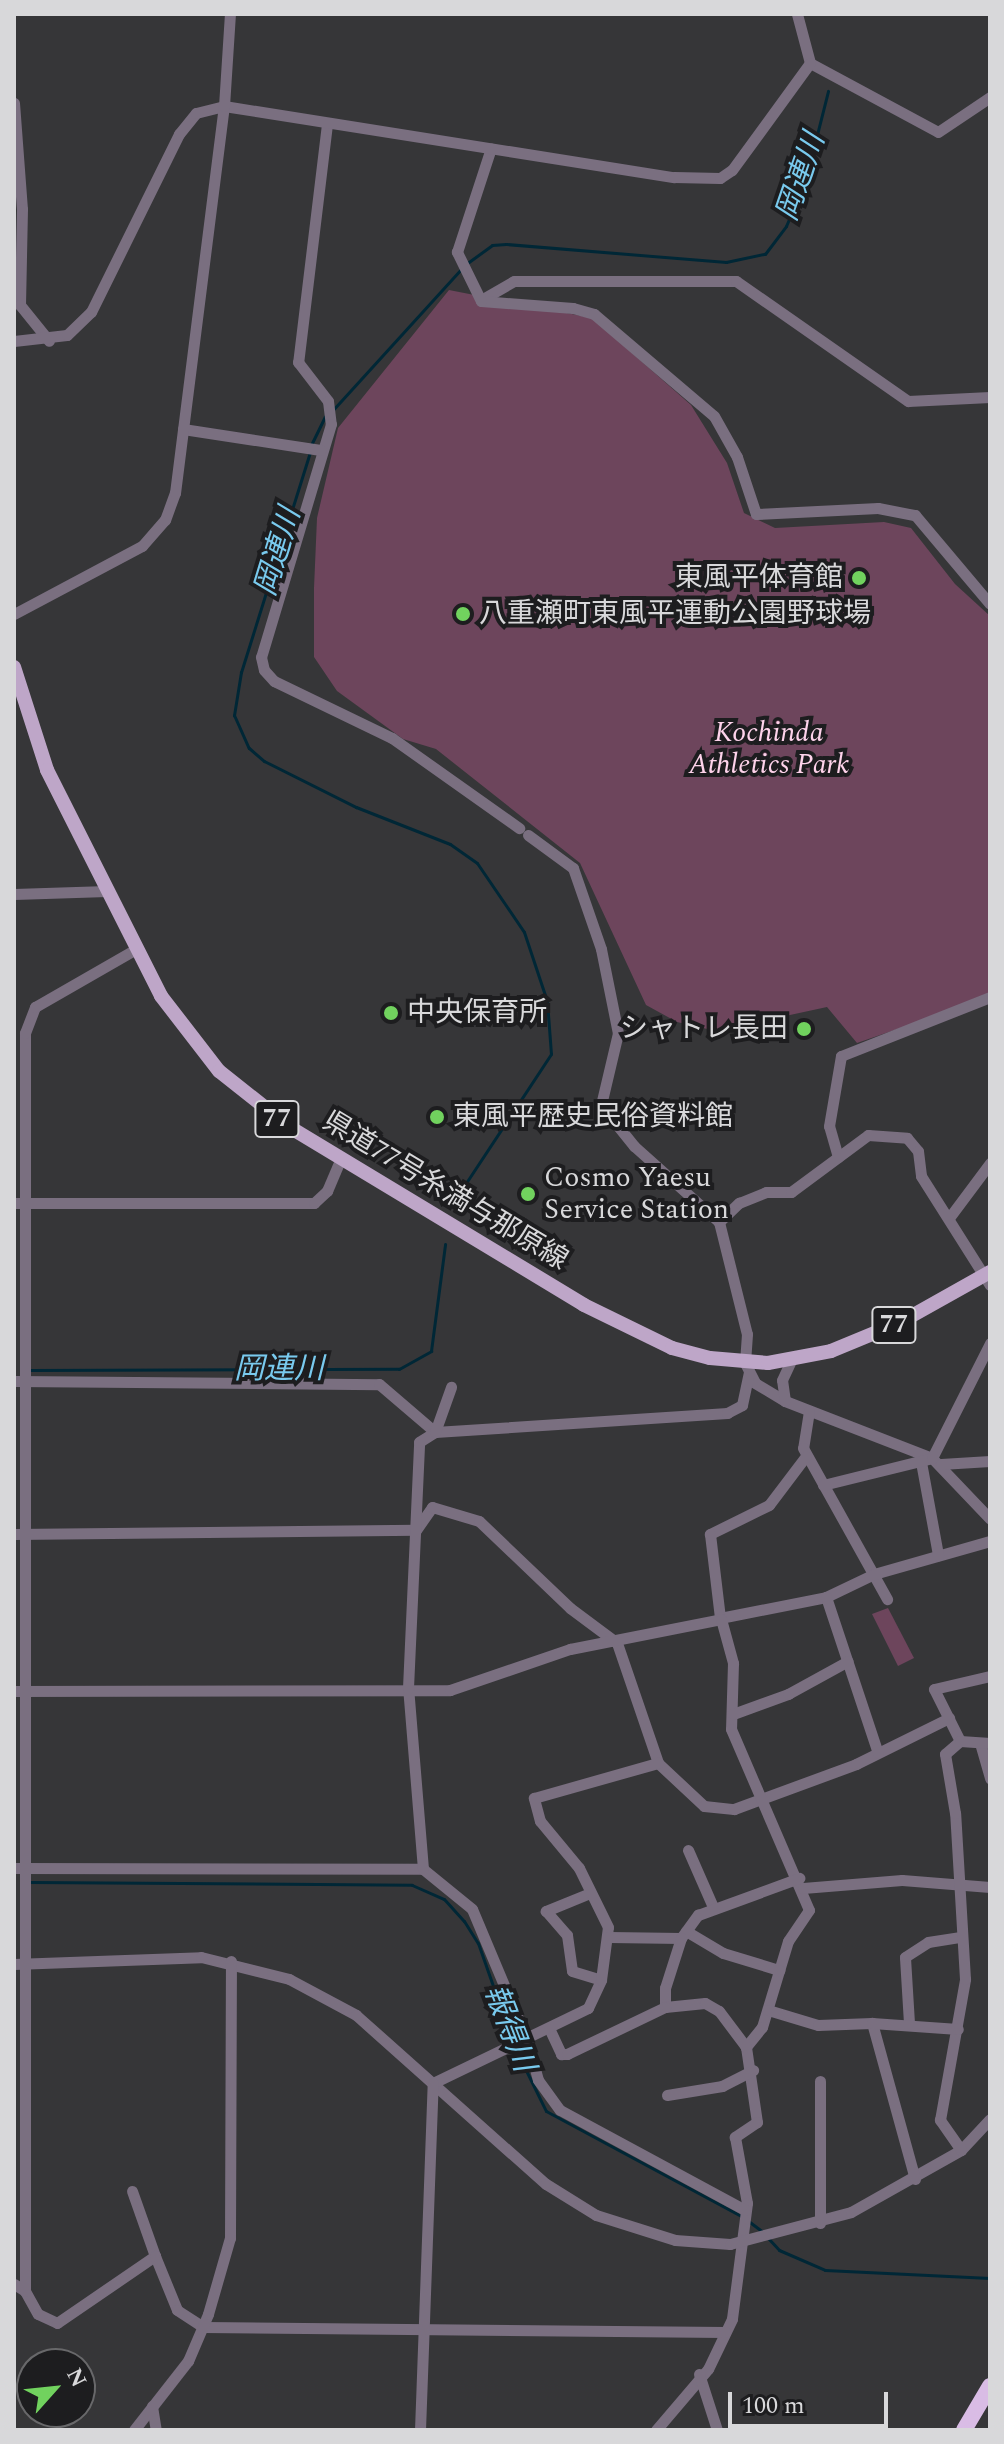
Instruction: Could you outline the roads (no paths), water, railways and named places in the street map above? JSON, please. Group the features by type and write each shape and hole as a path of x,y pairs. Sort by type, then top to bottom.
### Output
{"highway":[{"path":"964,2430 986,2399 990,2386"}],"main road":[{"name":"県道77号糸満与那原線","path":"14,667 47,770 136,949 169,1008 219,1071 253,1103 628,1329 672,1348 747,1368 791,1361 869,1337 988,1278"}],"street":[{"path":"14,614 142,546 165,520 175,493 224,106 230,14"},
{"path":"797,14 810,63 938,132 990,97"},
{"path":"14,341 49,341 67,335 91,312 179,134 196,113 224,106 674,177 720,178 732,170 810,63"},
{"path":"14,103 22,209 20,305 49,341"},
{"path":"327,124 298,362 331,412 261,657 264,670 274,681 392,738 573,868 601,949 618,1033 601,1105 650,1162 719,1222 747,1334 742,1405 727,1413 435,1432 419,1442 408,1688 423,1869"},
{"path":"481,301 457,252 491,148"},
{"path":"481,301 514,281 736,281 908,401 990,397"},
{"path":"481,301 594,314 714,416 737,457 756,514 878,508 908,512 929,526 961,575 990,604"},
{"path":"183,429 320,450"},
{"path":"14,894 107,891"},
{"path":"25,2291 28,1871 20,1691 27,1534 20,1381 19,1042 35,1007 136,949"},
{"path":"838,1157 829,1126 841,1056 990,997"},
{"path":"719,1222 739,1203 766,1192 791,1192 868,1135 907,1138 918,1151 921,1176 988,1278"},
{"path":"20,1203 314,1203 327,1191 341,1158"},
{"path":"949,1218 990,1163"},
{"path":"938,1555 931,1461 990,1343"},
{"path":"785,1401 782,1380 791,1361"},
{"path":"747,1368 760,1388 785,1401 931,1461 990,1519"},
{"path":"20,1381 379,1384 435,1432"},
{"path":"435,1432 451,1387"},
{"path":"809,1411 806,1456 769,1505 710,1534 720,1618 826,1597 874,1574 990,1541"},
{"path":"806,1456 887,1599"},
{"path":"823,1485 931,1461 990,1461"},
{"path":"416,1530 432,1507 479,1521 570,1608 617,1643 658,1763 704,1806 734,1809 878,1753 949,1718"},
{"path":"14,1534 416,1530"},
{"path":"826,1597 878,1753"},
{"path":"20,1691 450,1690 570,1649 617,1643 721,1619 733,1663 731,1729 801,1883 808,1918 788,1941 768,2010 746,2047"},
{"path":"733,1714 788,1694 848,1661"},
{"path":"960,1741 934,1689 990,1676"},
{"path":"961,2150 940,2120 965,1979 956,1884 956,1821 945,1754 960,1741 985,1743 990,1779"},
{"path":"433,2083 588,2008 601,1980 609,1937 579,1868 540,1821 534,1798 658,1763"},
{"path":"688,1850 713,1907"},
{"path":"14,1868 28,1871 423,1869 472,1909 527,2040 538,2080 560,2110 745,2210"},
{"path":"665,2007 665,1988 684,1935 698,1915 713,1907 801,1883 902,1880 990,1887"},
{"path":"590,1893 546,1911 567,1935 572,1971 601,1980"},
{"path":"609,1937 684,1935 723,1953 779,1970"},
{"path":"909,2023 905,1957 928,1942 961,1937"},
{"path":"14,1964 172,1957 231,1961 321,1993 356,2015 546,2184 596,2215 675,2240 740,2241 820,2223 915,2179 986,2131 990,2119"},
{"path":"134,2430 188,2361 203,2327 230,2238 231,1961"},
{"path":"549,2028 561,2054 567,2054 665,2007 705,2003 719,2011 746,2047 753,2070 757,2122 735,2137 745,2210 740,2241 739,2288 725,2332 708,2369 699,2374 674,2414 656,2430"},
{"path":"768,2010 818,2025 909,2023 958,2029"},
{"path":"872,2023 915,2179"},
{"path":"667,2095 722,2086 753,2070"},
{"path":"820,2081 820,2223"},
{"path":"420,2430 421,2333 433,2083"},
{"path":"14,2150 28,2150"},
{"path":"132,2191 177,2310 203,2327 214,2324 421,2333 725,2332"},
{"path":"14,2284 25,2291 38,2314 57,2323 155,2256"},
{"path":"699,2374 717,2430"},
{"path":"152,2406 156,2430"}],"waterway":[{"name":"岡連川","path":"466,264 492,245 506,244 726,262 765,254 786,226 805,182 828,91"},
{"name":"岡連川","path":"331,412 461,269"},
{"name":"岡連川","path":"311,445 325,416"},
{"name":"岡連川","path":"310,452 241,672 234,715 249,748 264,761 356,807 450,844 477,863 524,932 547,1001 551,1054 462,1189"},
{"name":"岡連川","path":"30,1370 399,1369 431,1351 445,1244"},
{"name":"報得川","path":"30,1882 412,1885 444,1899 464,1921 478,1943 512,2040"},
{"name":"報得川","path":"515,2048 546,2111 741,2216"},
{"name":"報得川","path":"747,2220 763,2232"},
{"name":"報得川","path":"768,2238 779,2250 825,2270 990,2278"}],"place":[{"name":"東風平体育館","path":"859,578"},
{"name":"八重瀬町東風平運動公園野球場","path":"463,614"},
{"name":"中央保育所","path":"391,1013"},
{"name":"シャトレ長田","path":"804,1029"},
{"name":"東風平歴史民俗資料館","path":"437,1117"},
{"name":"Cosmo Yaesu Service Station","path":"528,1194"}],"park label":[{"name":"Kochinda Athletics Park","path":"769,749"}]}
